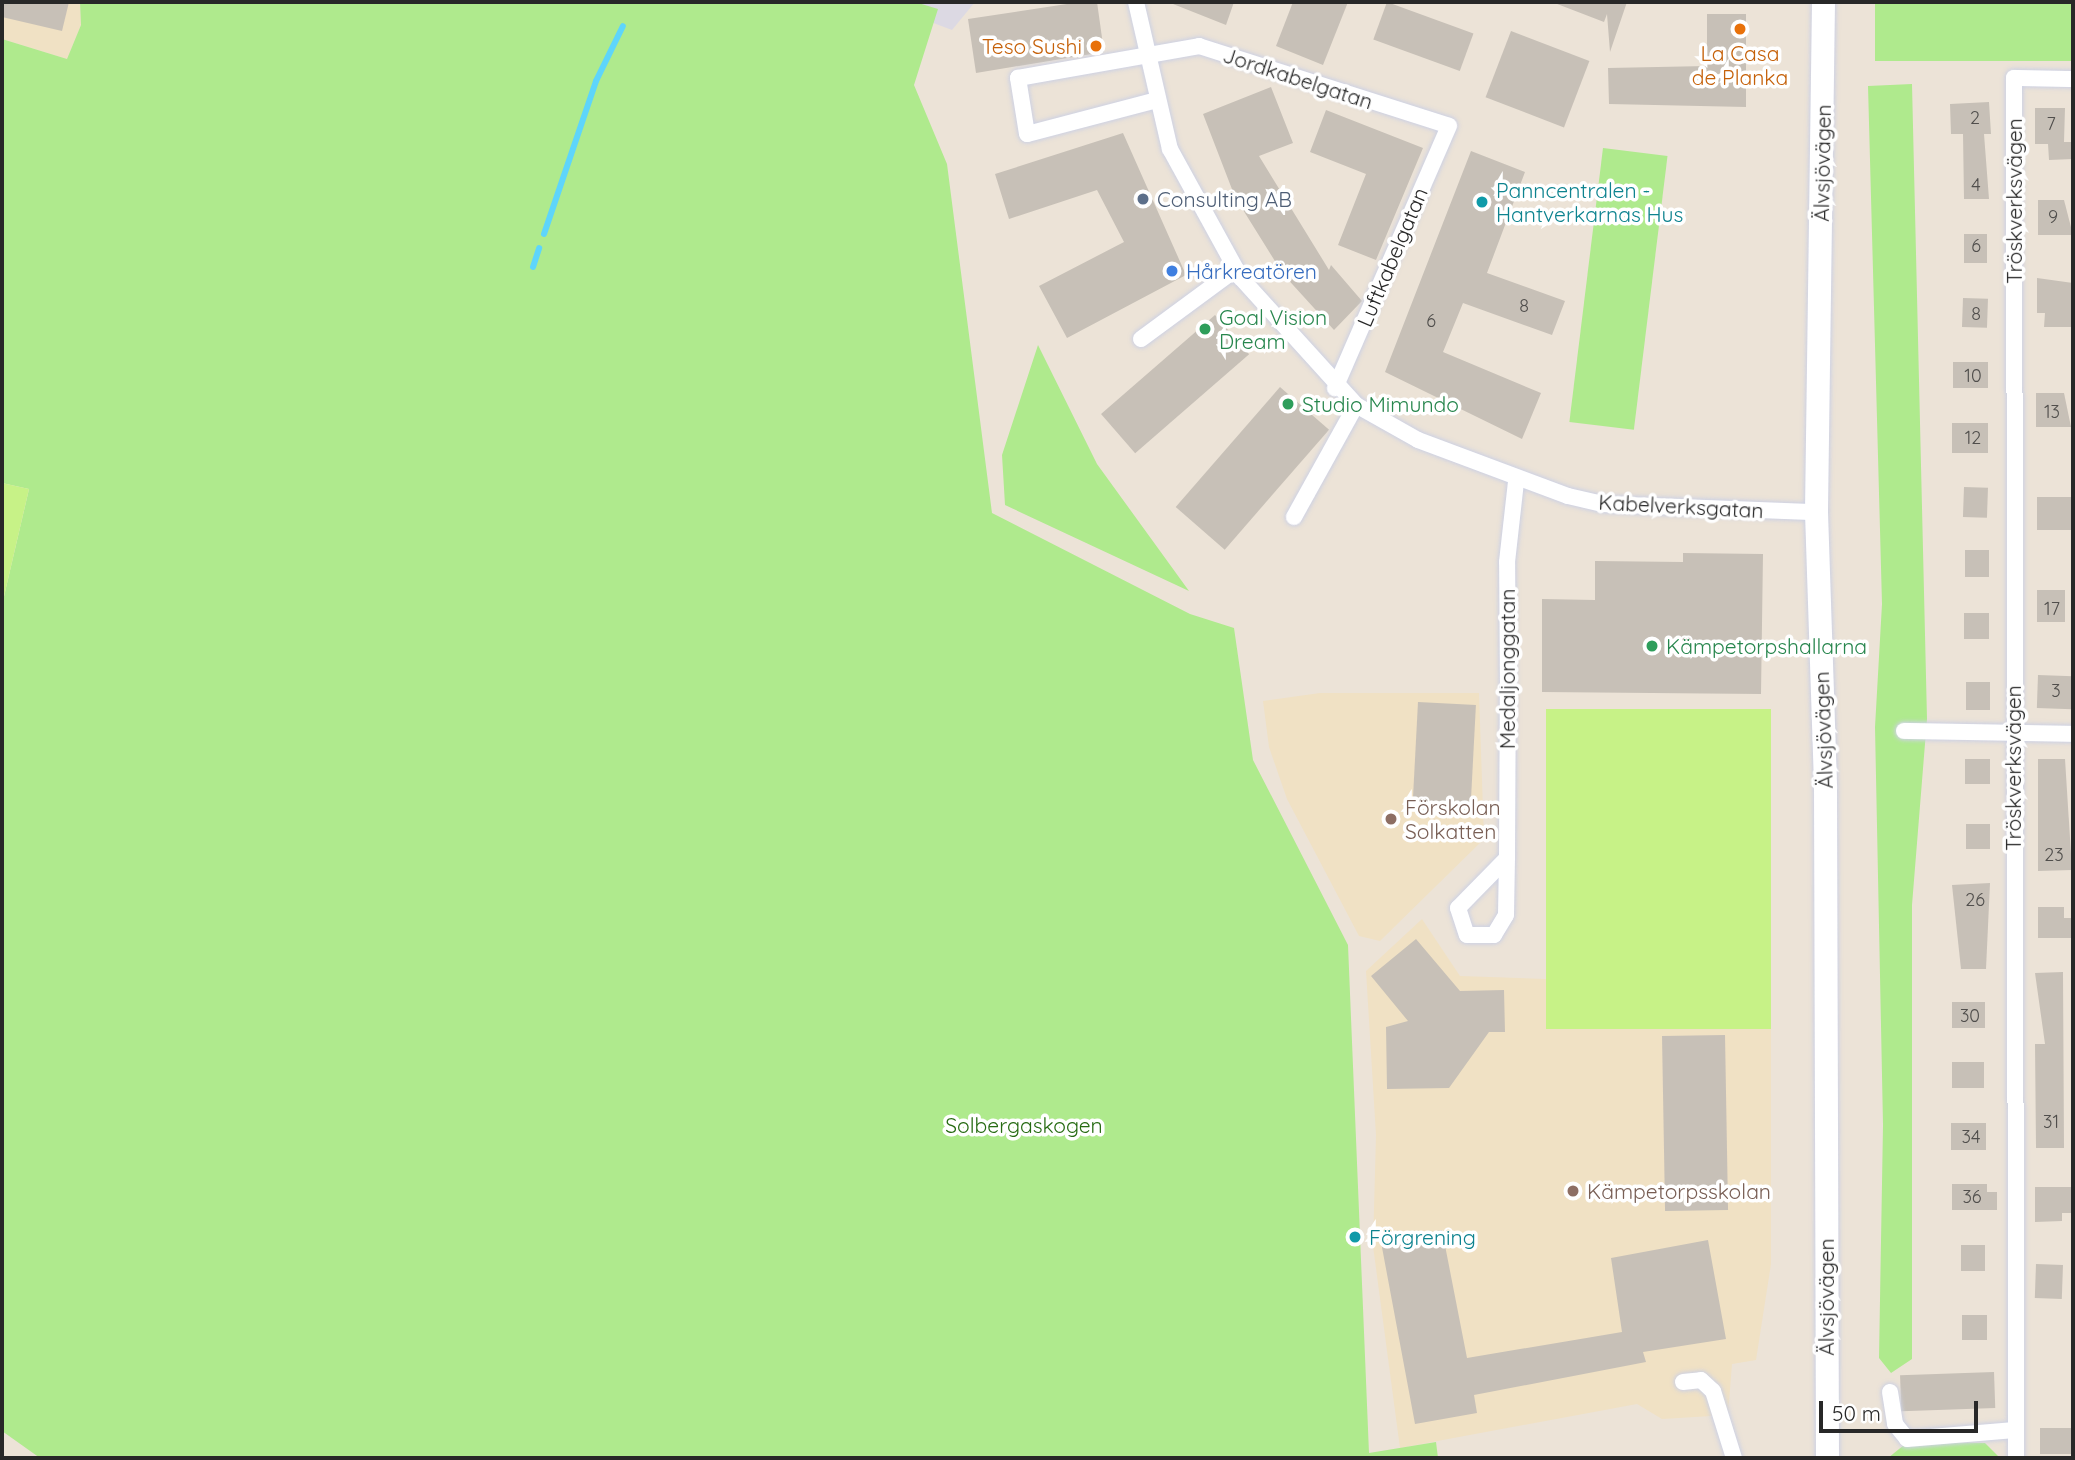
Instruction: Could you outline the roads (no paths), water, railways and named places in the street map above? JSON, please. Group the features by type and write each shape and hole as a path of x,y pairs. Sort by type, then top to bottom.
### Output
{"main road":[{"name":"Älvsjövägen","path":"1823,2 1816,512 1825,788 1827,1458"}],"street":[{"name":"Kabelverksgatan","path":"1136,2 1146,55 1170,149 1236,269 1335,388 1356,405 1418,440 1516,482 1603,504 1816,512"},
{"name":"Jordkabelgatan","path":"1146,55 1199,46 1449,126"},
{"path":"1146,55 1018,78 1027,134 1157,100"},
{"name":"Tröskverksvägen","path":"2015,1458 2012,732 2014,78 2073,79"},
{"name":"Luftkabelgatan","path":"1335,388 1449,126"},
{"path":"1141,339 1236,269"},
{"path":"1293,517 1356,405"},
{"name":"Medaljonggatan","path":"1507,858 1458,908 1467,935 1487,938 1504,924 1507,858 1507,562 1516,482"},
{"path":"1904,731 2073,734"},
{"path":"1684,1382 1701,1380 1713,1391 1734,1458"},
{"path":"1890,1392 1895,1424 1907,1438 2015,1430"}],"waterway":[{"path":"544,234 596,81 623,26"},
{"path":"533,267 539,248"}],"place":[{"name":"La Casa de Planka","path":"1740,29"},
{"name":"Teso Sushi","path":"1096,46"},
{"name":"Consulting AB","path":"1143,199"},
{"name":"Panncentralen - Hantverkarnas Hus","path":"1482,202"},
{"name":"Hårkreatören","path":"1172,271"},
{"name":"Goal Vision Dream","path":"1205,329"},
{"name":"Studio Mimundo","path":"1288,404"},
{"name":"Kämpetorpshallarna","path":"1652,646"},
{"name":"Förskolan Solkatten","path":"1391,819"},
{"name":"Kämpetorpsskolan","path":"1573,1191"},
{"name":"Förgrening","path":"1355,1237"}],"park label":[{"name":"Solbergaskogen","path":"1024,1125"}]}
